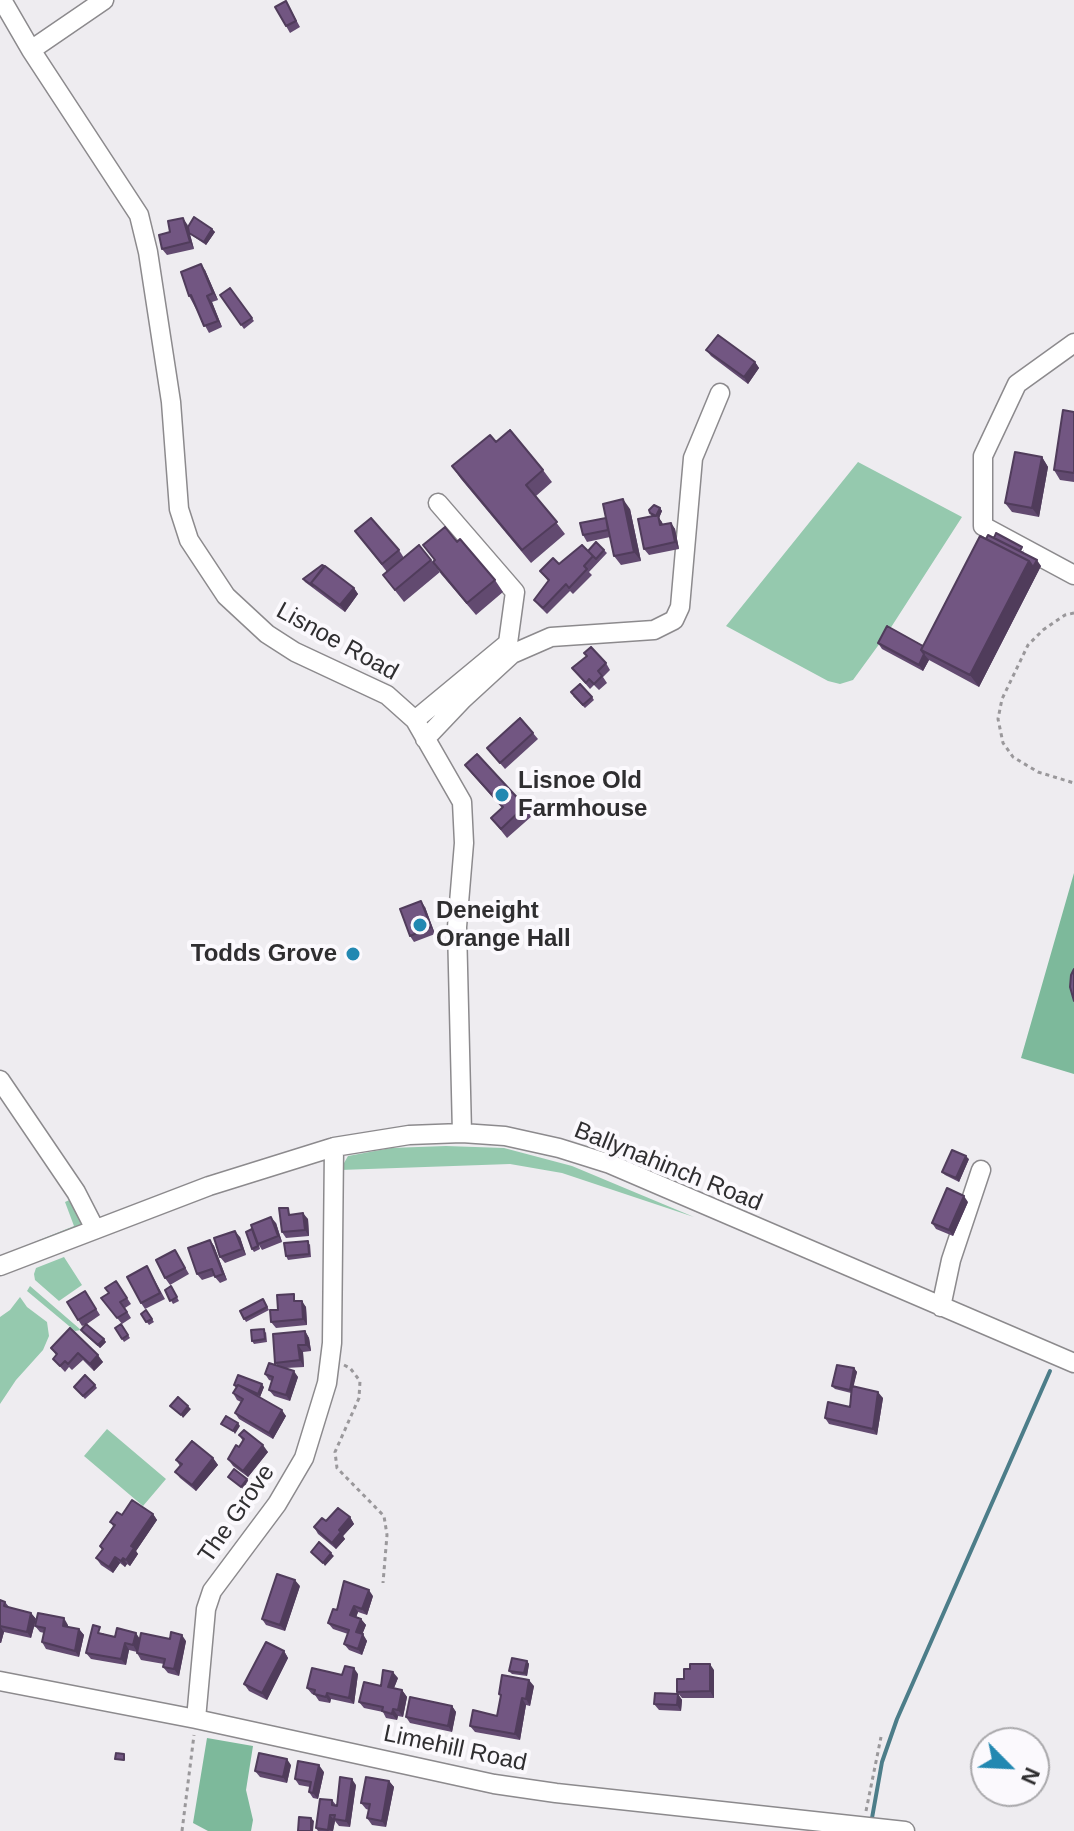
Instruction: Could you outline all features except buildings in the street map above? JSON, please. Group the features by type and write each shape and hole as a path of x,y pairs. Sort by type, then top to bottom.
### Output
{"street":[{"name":"Lisnoe Road","path":"2,0 31,50 139,215 148,252 171,402 179,509 189,540 226,596 267,634 295,652 387,695 415,720 462,802 464,843 457,927 462,1133"},
{"path":"31,50 104,0"},
{"path":"1074,343 1017,384 983,456 983,526 1074,575"},
{"path":"425,739 512,654 551,637 654,630 674,620 680,607 693,458 720,393"},
{"path":"415,720 508,643 515,592 438,503"},
{"path":"0,1080 76,1192 95,1229"},
{"name":"Ballynahinch Road","path":"0,1266 209,1186 334,1147 409,1135 462,1133 505,1136 610,1164 1074,1363"},
{"name":"The Grove","path":"196,1719 210,1594 277,1504 304,1458 327,1383 334,1147"},
{"path":"941,1307 951,1260 981,1170"},
{"name":"Limehill Road","path":"0,1681 196,1719 494,1784 905,1831"}],"path":[{"path":"1074,613 1065,615 1043,630 1028,645 1002,699 998,719 1003,743 1013,757 1038,772 1074,783"},
{"path":"330,1359 350,1368 360,1381 359,1398 335,1452 337,1468 384,1516 387,1535 383,1583"},
{"path":"182,1831 196,1719"},
{"path":"864,1827 881,1737"}],"green space":[{"path":"858,462 962,517 888,632 853,680 840,684 828,681 726,626"},
{"path":"1074,873 1074,1074 1021,1058"},
{"path":"391,1148 504,1148 572,1166 694,1217 562,1173 510,1164 340,1170 348,1156"},
{"path":"76,1197 85,1223 74,1231 0,1261 0,1256 74,1226 65,1202"},
{"path":"64,1257 82,1285 59,1301 35,1280 34,1274 36,1268"},
{"path":"30,1286 81,1330 75,1331 27,1291"},
{"path":"20,1297 27,1307 47,1322 49,1336 43,1350 16,1380 0,1404 0,1317"},
{"path":"107,1429 166,1479 143,1506 84,1456"},
{"path":"207,1738 253,1746 246,1790 253,1820 251,1831 208,1831 193,1823"}],"waterway":[{"path":"872,1818 882,1762 897,1719 1050,1371"}],"place":[{"name":"Lisnoe Old Farmhouse","path":"502,795"},
{"name":"Deneight Orange Hall","path":"420,925"},
{"name":"Todds Grove","path":"353,954"}]}
